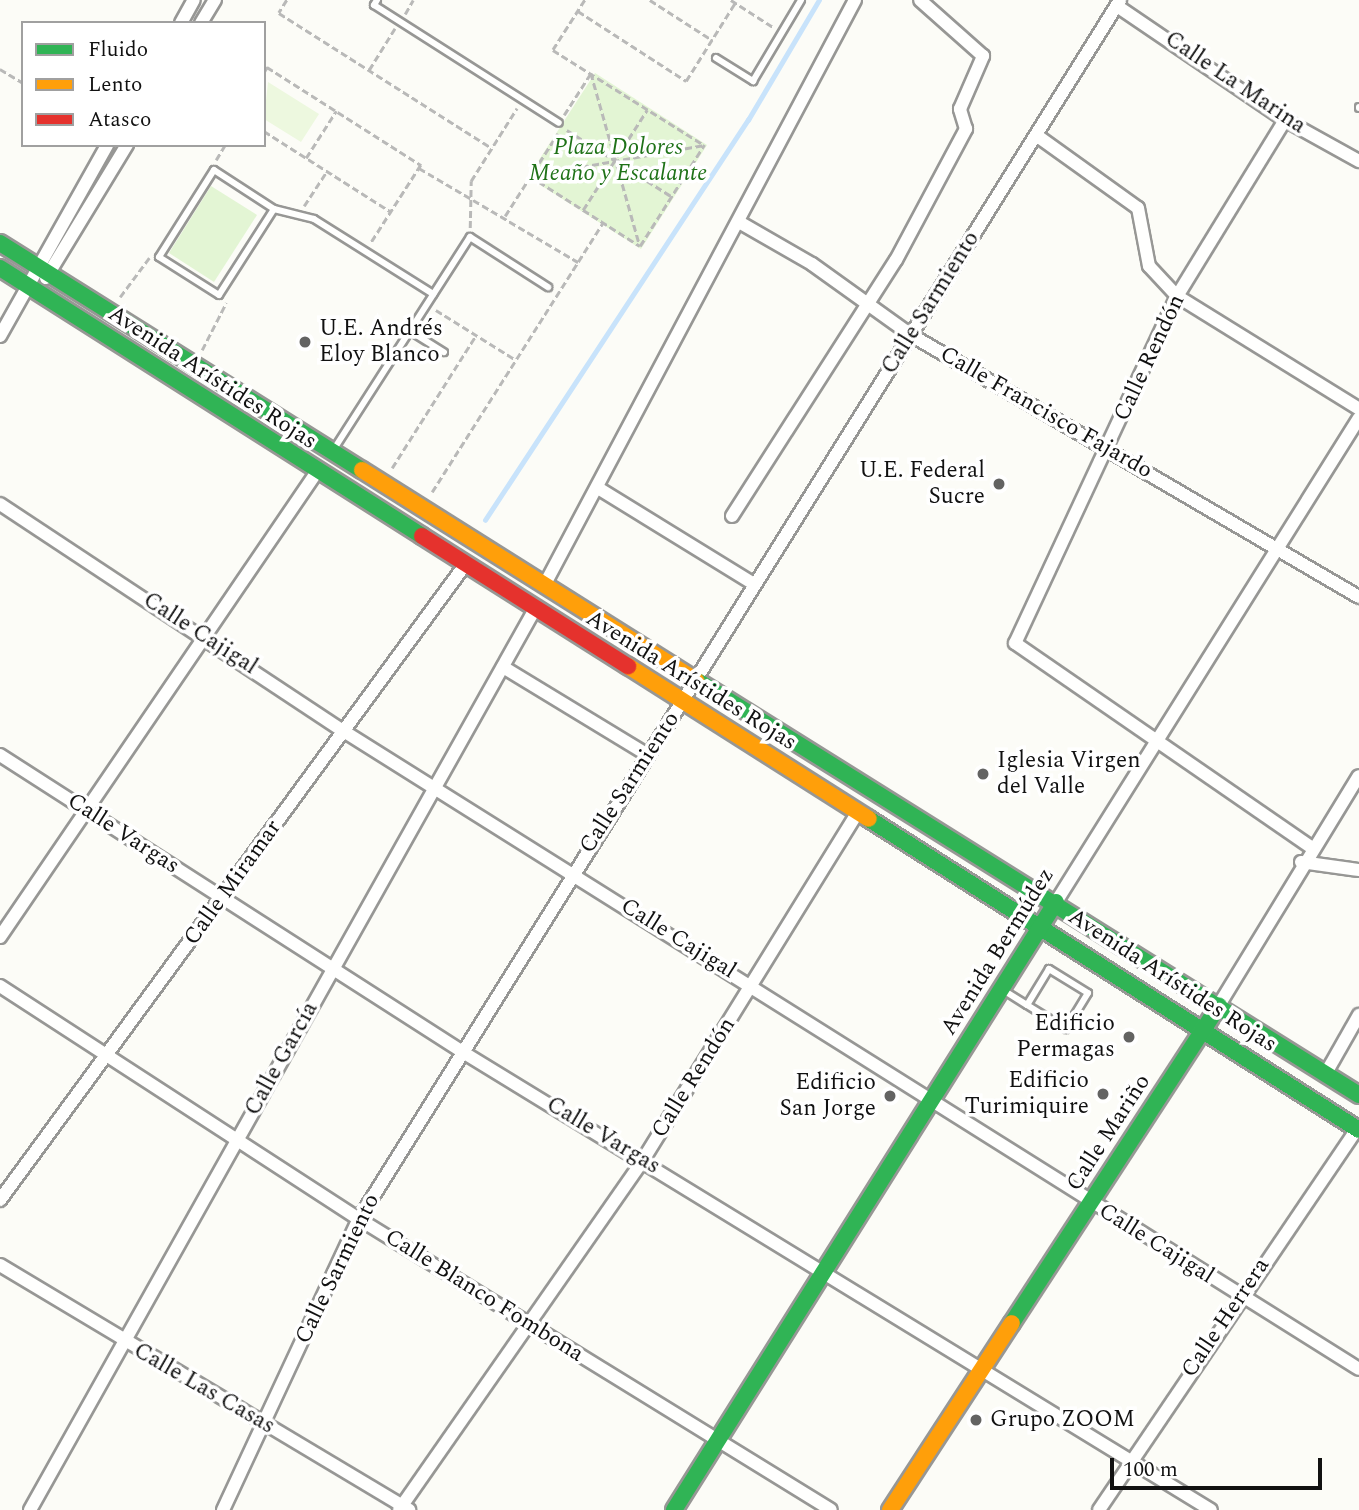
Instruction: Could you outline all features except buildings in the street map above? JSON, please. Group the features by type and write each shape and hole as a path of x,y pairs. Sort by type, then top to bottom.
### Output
{"main road":[{"name":"Avenida Arístides Rojas","path":"0,243 698,677 1359,1095"},
{"name":"Avenida Arístides Rojas","path":"0,268 316,473 1042,925 1358,1129"},
{"name":"Avenida Bermúdez","path":"674,1510 1056,902"},
{"name":"Calle Mariño","path":"890,1510 1219,1005"}],"street":[{"path":"182,21 194,0"},
{"path":"202,21 215,0"},
{"path":"545,584 855,0"},
{"path":"732,516 937,188 966,129 960,109 985,63 920,0"},
{"name":"Calle La Marina","path":"1118,3 1285,120 1359,161"},
{"name":"Calle Sarmiento","path":"223,1510 359,1219 572,873 698,677 1118,3"},
{"name":"Calle Rendón","path":"1161,741 1015,643 1177,296 1285,120"},
{"path":"1036,135 1138,208 1149,266 1177,296 1359,409"},
{"path":"43,269 106,147"},
{"path":"0,336 126,147"},
{"name":"Calle Francisco Fajardo","path":"739,222 866,301 911,335 1359,597"},
{"name":"Avenida Bermúdez","path":"1056,902 1161,741 1359,418"},
{"path":"0,937 89,813 316,473"},
{"path":"598,488 754,584"},
{"name":"Calle Cajigal","path":"0,505 207,637 345,732 438,785 1091,1203 1240,1296 1357,1364"},
{"name":"Calle Miramar","path":"0,1200 465,565"},
{"name":"Calle García","path":"30,1510 535,609"},
{"path":"503,667 648,755"},
{"path":"1161,741 1311,846"},
{"name":"Calle Vargas","path":"0,755 461,1051 1211,1510"},
{"name":"Calle Mariño","path":"1219,1005 1301,862 1359,776"},
{"name":"Calle Rendón","path":"404,1509 643,1160 858,812"},
{"path":"1301,862 1359,870"},
{"name":"Calle Blanco Fombona","path":"0,986 108,1053 359,1219 831,1510"},
{"path":"1325,1073 1359,1015"},
{"name":"Calle Herrera","path":"1098,1510 1240,1296 1358,1129"},
{"name":"Calle Las Casas","path":"0,1265 404,1509"}],"lane":[{"path":"377,0 374,5 561,125"},
{"path":"716,58 753,81 801,0"},
{"path":"274,209 219,295 159,257 214,170 274,209 298,215 365,251 433,295"},
{"path":"333,451 470,237 548,287"},
{"path":"410,331 444,352"},
{"path":"1002,989 1066,1029 1088,993 1049,969 1027,1004"}],"path":[{"path":"287,0 279,13 492,148"},
{"path":"369,70 414,0"},
{"path":"585,0 553,50 704,145"},
{"path":"650,0 712,40"},
{"path":"731,0 781,32"},
{"path":"578,11 686,81 735,3"},
{"path":"0,69 21,82"},
{"path":"266,69 336,111 459,194 469,193 579,262"},
{"path":"505,216 591,73"},
{"path":"591,73 640,246"},
{"path":"470,237 469,193 492,148 523,100"},
{"path":"583,210 648,110"},
{"path":"306,158 336,111"},
{"path":"561,125 671,196"},
{"path":"266,132 391,212"},
{"path":"530,177 704,145"},
{"path":"640,246 704,145"},
{"path":"214,170 224,147"},
{"path":"365,251 419,168"},
{"path":"298,215 327,171"},
{"path":"530,177 640,246"},
{"path":"422,507 603,223"},
{"path":"111,312 145,258 159,257"},
{"path":"193,363 229,307 219,295"},
{"path":"427,304 516,360"},
{"path":"383,482 476,335"}],"green space":[{"name":"Plaza Dolores Meaño y Escalante","path":"595,73 707,145 641,249 528,177"},
{"path":"268,82 319,114 301,142 266,120"},
{"path":"211,186 257,215 214,282 169,253"}],"waterway":[{"path":"485,520 748,120 819,0"}],"traffic: fast":[{"path":"0,243 362,470"},
{"path":"0,268 422,536"},
{"path":"696,680 1359,1095"},
{"path":"869,819 1359,1130"},
{"path":"674,1510 1056,902"},
{"path":"1012,1323 1219,1005"}],"traffic: slow":[{"path":"362,470 696,680"},
{"path":"628,666 869,819"},
{"path":"890,1510 1012,1323"}],"traffic: jam":[{"path":"422,536 628,666"}],"place":[{"name":"U.E. Andrés Eloy Blanco","path":"305,342"},
{"name":"U.E. Federal Sucre","path":"999,484"},
{"name":"Iglesia Virgen del Valle","path":"983,774"},
{"name":"Edificio Permagas","path":"1129,1037"},
{"name":"Edificio Turimiquire","path":"1103,1094"},
{"name":"Edificio San Jorge","path":"890,1096"},
{"name":"Grupo ZOOM","path":"976,1420"}]}
